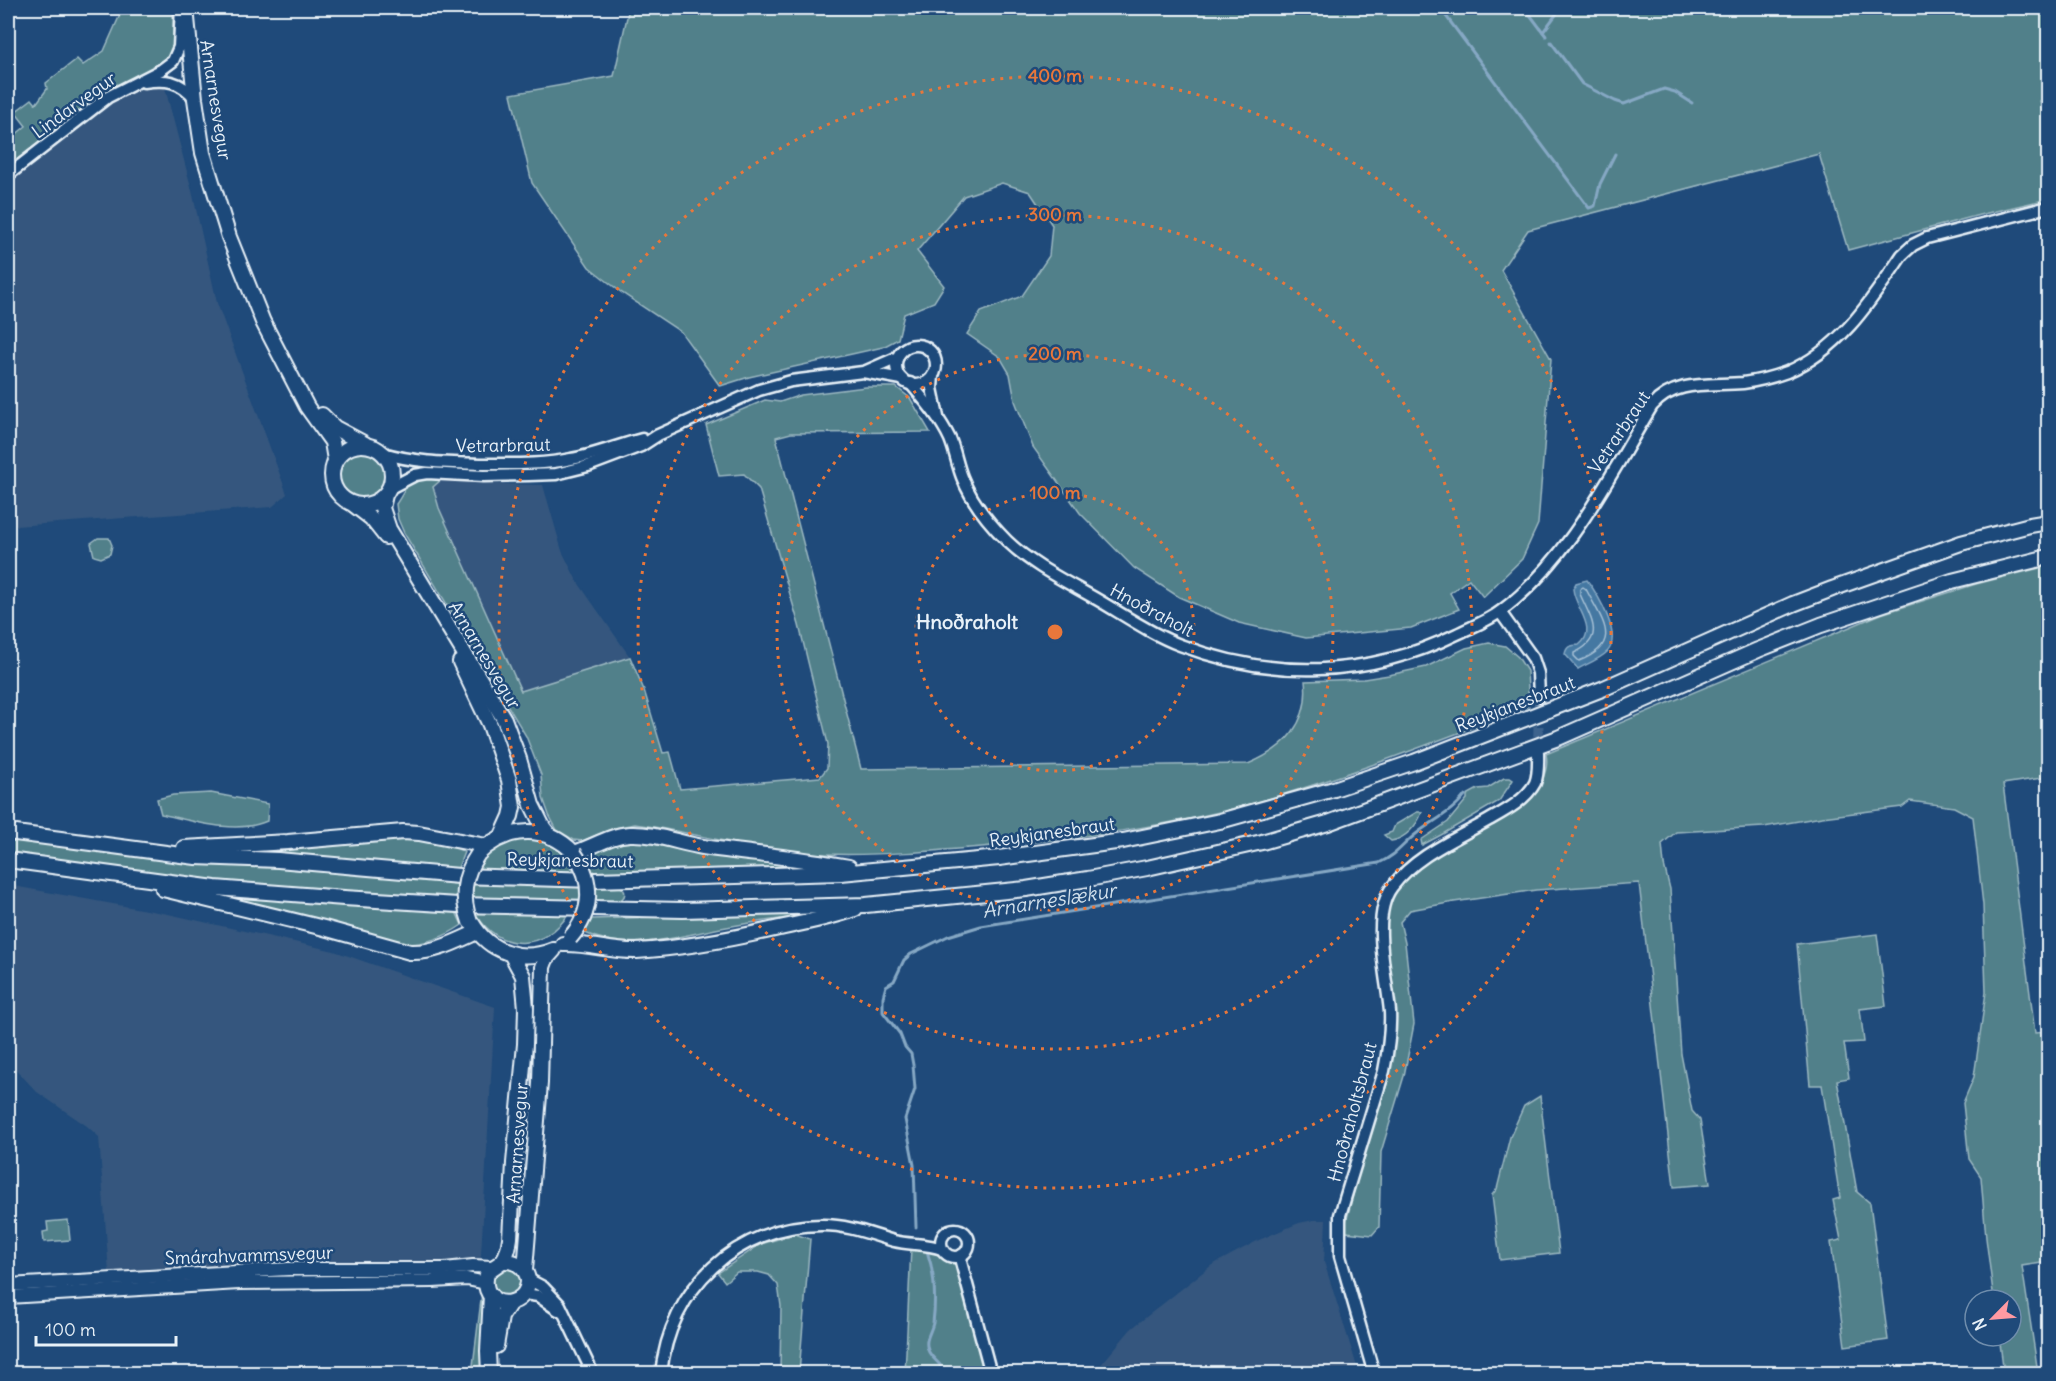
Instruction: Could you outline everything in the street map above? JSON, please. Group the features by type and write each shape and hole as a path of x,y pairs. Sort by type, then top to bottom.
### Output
{"main road":[{"name":"Arnarnesvegur","path":"186,8 203,153 230,237 263,322 307,406 332,442 335,460"},
{"name":"Arnarnesvegur","path":"193,8 202,102 218,197"},
{"name":"Arnarnesvegur","path":"302,394 334,428 367,445"},
{"path":"367,445 383,453 391,467 392,478 387,491 371,504 354,505 344,500 334,488 331,471 335,460 349,448 367,445"},
{"name":"Arnarnesvegur","path":"387,491 382,508 389,529 504,719 519,759 532,806 551,837"},
{"name":"Arnarnesvegur","path":"354,505 379,526 432,610 490,725 501,754 512,797 511,816 502,836"},
{"path":"2030,525 2049,517"},
{"name":"Reykjanesbraut","path":"8,832 196,857 278,860 459,876 595,880 869,871 999,858 1123,841 1220,821 1334,789 1414,762 1602,689 1813,597 1961,543 2049,522"},
{"path":"8,860 215,888 344,898 458,905 683,910 866,906 986,894 1088,879 1262,842 1329,823 1558,738 1758,650 1821,625 1952,581 2047,558"},
{"name":"Arnarnesvegur","path":"482,850 502,836 526,831 551,837 574,853 584,869 589,896 582,923 546,959 543,967 540,1083 526,1274 528,1284 524,1294"},
{"path":"132,849 213,847 403,832 419,833 482,850 467,875 464,887 466,910 474,927 486,942 498,950 528,956 563,944 634,951 677,948 811,921 866,906"},
{"path":"574,853 616,836 629,834 807,859 869,871"},
{"path":"106,874 324,928 410,952 435,950 474,927"},
{"name":"Arnarnesvegur","path":"489,1371 486,1277 508,1249 510,1238 514,1162 525,1044 526,1008 523,976 512,954"},
{"path":"497,1264 515,1262 526,1274"},
{"name":"Smárahvammsvegur","path":"8,1285 288,1269 446,1269 497,1264"},
{"name":"Smárahvammsvegur","path":"8,1296 300,1281 467,1279 488,1289"},
{"path":"488,1289 499,1301 510,1303 524,1294"},
{"name":"Arnarnesvegur","path":"489,1371 501,1317 510,1303"}],"street":[{"name":"Lindarvegur","path":"8,175 108,97 161,70 173,61 179,47 181,8"},
{"name":"Lindarvegur","path":"132,84 167,80 186,89 195,99"},
{"name":"Vetrarbraut","path":"1500,612 1548,567 1567,543 1652,406 1662,396 1680,388 1764,379 1802,365 1826,350 1847,331 1902,255 1913,245 1927,238 2049,207"},
{"name":"Vetrarbraut","path":"383,453 395,457 442,463 528,464 564,460 598,453 657,435 770,386 790,381 863,372 898,357 909,347 919,345 927,348 935,359 936,369 933,375 921,384 863,372"},
{"path":"898,357 897,369 906,381"},
{"name":"Hnoðraholt","path":"933,375 932,388 938,417"},
{"name":"Hnoðraholt","path":"906,381 938,417 950,440 970,495 1006,540 1041,567 1177,644 1252,666 1278,669 1358,666 1400,657 1433,646 1500,612"},
{"name":"Vetrarbraut","path":"387,491 415,475 427,472 507,476 556,474 606,460 641,446 657,435"},
{"path":"1500,612 1533,658 1538,673 1539,696"},
{"name":"Hnoðraholtsbraut","path":"1374,1374 1340,1256 1339,1233 1340,1215 1388,1053 1390,1014 1380,925 1383,905 1390,889 1412,866 1521,799 1535,783 1538,771 1538,752"},
{"path":"661,1374 666,1346 674,1322 701,1279 720,1260 740,1246 777,1230 822,1225 844,1226 910,1244 938,1245 948,1255 959,1258"},
{"path":"938,1245 948,1231 956,1229 964,1232 969,1242 968,1250 959,1258"},
{"path":"959,1258 991,1374"},
{"path":"526,1274 551,1294 560,1305 593,1374"},
{"path":"524,1294 545,1299 566,1319"}],"shaded area":[{"path":"159,65 192,191 217,303 287,494 272,507 16,526 8,498 8,169 99,99"},
{"path":"442,479 543,485 562,551 577,581 630,657 521,691 439,508 433,487"},
{"path":"8,885 168,914 334,951 495,1007 480,1272 279,1276 110,1286 99,1137 87,1126 37,1092 8,1061"},
{"path":"1326,1220 1324,1262 1359,1373 1094,1373 1131,1329 1212,1265 1259,1240 1299,1223"}],"green space":[{"path":"123,8 173,8 173,48 164,62 99,97 8,166 8,132 14,136 26,126 15,112 32,99 36,104 47,89 46,83 77,59 83,65 104,51"},
{"path":"629,8 2048,8 2048,99 2040,101 2048,137 2048,199 1848,250 1819,154 1528,230 1501,270 1551,359 1538,524 1522,559 1483,597 1469,579 1450,593 1459,609 1411,628 1306,638 1239,623 1179,597 1134,568 1080,513 1033,447 1015,401 1010,374 1000,357 967,334 981,312 1022,296 1049,256 1052,225 1030,192 1002,183 964,196 917,251 944,286 934,302 904,314 898,339 883,347 749,377 720,386 681,332 622,293 589,267 532,183 511,94 614,76"},
{"path":"866,387 896,387 910,398 930,432 791,433 776,437 861,769 1248,764 1284,742 1292,732 1303,709 1306,696 1305,681 1364,679 1389,675 1426,667 1466,648 1489,643 1505,646 1518,657 1527,671 1529,706 1356,770 1251,804 1187,819 1090,835 950,850 886,854 822,854 775,850 635,824 614,828 582,841 574,840 557,830 543,798 541,775 526,736 404,533 398,519 396,504 407,486 412,480 442,479 433,487 439,508 521,691 630,657 644,690 663,753 670,752 680,789 820,777 827,768 828,744 799,625 759,489 744,474 719,476 706,425 765,400 780,402 801,395"},
{"path":"356,452 366,452 381,462 385,476 384,485 375,496 366,500 356,500 341,490 337,481 337,471 347,456"},
{"path":"98,538 109,538 112,545 110,554 101,558 94,556 91,543"},
{"path":"2048,566 2048,777 2003,784 2035,1033 2048,1032 2048,1262 2022,1266 2038,1373 2004,1373 2001,1348 2023,1348 2023,1288 1992,1288 1981,1177 1969,1159 1963,1103 1974,1077 1986,992 1983,905 1973,817 1954,807 1910,801 1902,807 1764,827 1676,832 1662,844 1670,889 1681,1054 1692,1111 1700,1120 1710,1184 1674,1187 1639,883 1536,890 1410,910 1400,922 1405,943 1414,1024 1404,1076 1381,1152 1379,1227 1372,1235 1346,1232 1345,1226 1392,1052 1393,1005 1384,924 1394,889 1410,873 1511,812 1532,794 1544,775 1546,754 1881,614 1976,584"},
{"path":"1504,778 1513,780 1499,801 1422,845 1421,840 1448,822 1467,799 1467,795 1478,789 1488,788"},
{"path":"211,793 268,804 267,821 242,827 200,823 161,814 157,799 173,795"},
{"path":"1417,812 1422,812 1414,827 1406,835 1391,841 1384,835 1392,832 1395,825"},
{"path":"537,835 562,850 574,872 473,871 478,861 491,848 508,841"},
{"path":"8,837 175,857 397,878 617,885 623,889 625,894 616,902 475,900 336,893 228,882 8,853"},
{"path":"414,837 452,846 464,852 456,873 216,850"},
{"path":"619,841 638,841 695,852 812,868 592,878 584,858 603,846"},
{"path":"225,893 456,912 462,925 436,939 408,944 224,897"},
{"path":"570,912 560,925 548,934 536,940 522,942 509,941 497,936 475,913"},
{"path":"816,912 817,915 745,924 670,939 636,943 602,939 585,933 592,919"},
{"path":"1877,934 1886,1006 1860,1009 1864,1042 1844,1043 1849,1078 1837,1080 1857,1192 1870,1203 1888,1340 1845,1346 1831,1242 1841,1240 1833,1200 1840,1198 1822,1085 1810,1085 1797,944"},
{"path":"1540,1096 1559,1253 1500,1260 1492,1195 1497,1189 1510,1137 1524,1106"},
{"path":"68,1220 70,1240 44,1242 43,1232 48,1231 47,1222"},
{"path":"795,1234 810,1239 799,1373 780,1373 781,1306 778,1285 769,1275 758,1272 737,1272 725,1282 718,1273 761,1244"},
{"path":"911,1248 955,1260 987,1373 905,1374"},
{"path":"508,1265 522,1274 522,1290 507,1299 493,1291 491,1276"},
{"path":"482,1292 485,1300 484,1373 472,1374"}],"water":[{"path":"1587,580 1607,616 1612,636 1607,652 1578,669 1565,654 1568,647 1579,645 1585,639 1586,626 1573,589 1576,583"}],"waterway":[{"path":"1440,8 1589,208 1595,206 1600,184 1615,154"},
{"path":"1525,8 1546,36"},
{"path":"1543,32 1561,8"},
{"path":"1551,42 1582,84 1615,101 1624,104 1664,89 1675,92 1692,103"},
{"name":"Arnarneslækur","path":"916,1227 914,1165 905,1119 915,1089 913,1065 911,1054 905,1047 900,1034 883,1012 886,986 894,981 904,960 911,954 948,936 981,926 1379,863 1390,857 1465,795"},
{"name":"Arnarneslækur","path":"927,1251 935,1296 933,1323 927,1346 930,1354 940,1365 941,1374"}],"tunnel":[{"path":"1538,751 1539,696"}],"district":[{"name":"Hnoðraholt","path":"967,621"}]}
